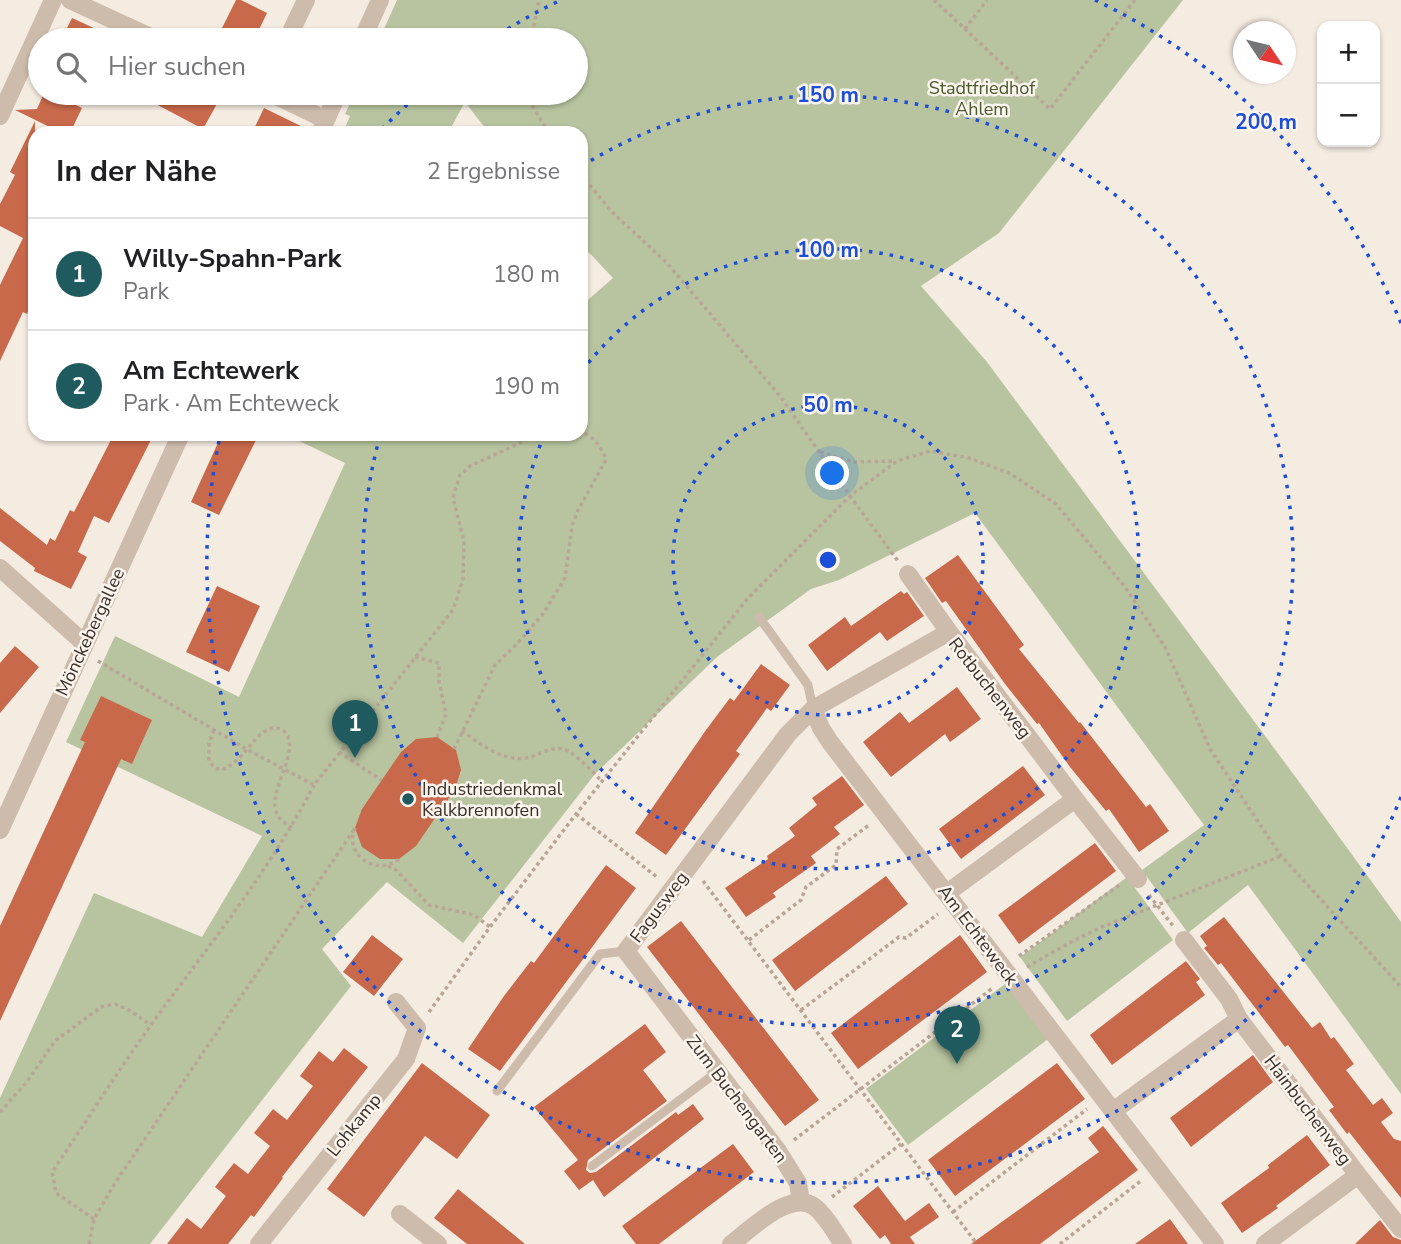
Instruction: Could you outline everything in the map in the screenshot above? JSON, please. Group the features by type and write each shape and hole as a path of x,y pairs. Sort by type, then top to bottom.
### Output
{"street":[{"path":"40,28 53,0"},
{"path":"70,0 131,28"},
{"path":"293,28 306,0"},
{"path":"367,28 380,0"},
{"path":"0,116 28,55"},
{"path":"289,105 323,126 333,105"},
{"name":"Mönckebergallee","path":"0,830 178,441"},
{"path":"0,568 83,647"},
{"path":"908,575 950,632"},
{"name":"Rotbuchenweg","path":"813,709 950,632 1136,877"},
{"name":"Am Echteweck","path":"813,709 821,728 884,813 1215,1244"},
{"name":"Fagusweg","path":"626,951 788,734 813,709"},
{"path":"951,898 1075,799"},
{"name":"Hainbuchenweg","path":"1184,940 1229,999 1239,1019 1358,1175 1265,1244"},
{"name":"Zum Buchengarten","path":"626,951 778,1151 809,1205 843,1244"},
{"path":"396,1002 417,1028"},
{"path":"1107,1104 1239,1019"},
{"name":"Lohkamp","path":"259,1244 406,1059 417,1028"},
{"path":"1358,1175 1401,1229"},
{"path":"731,1244 788,1203 809,1205"},
{"path":"400,1214 438,1244"}],"lane":[{"name":"Am Echteweck","path":"759,617 808,685 813,709"},
{"name":"Fagusweg","path":"497,1091 600,954 626,951"},
{"path":"592,1166 717,1072"}],"path":[{"path":"533,28 539,0"},
{"path":"934,0 1049,109 1135,0"},
{"path":"965,29 987,0"},
{"path":"532,105 545,126"},
{"path":"588,183 611,211 666,262 780,396 908,575"},
{"path":"454,749 495,665 543,614 565,578 572,526 606,460 603,450 588,434"},
{"path":"94,1219 56,1193 52,1172 151,1025 253,887 292,828 314,785 453,610 463,579 464,541 453,498 460,475 480,461 522,441"},
{"path":"820,452 854,462 897,461 930,451 969,458 1011,474 1056,504 1125,587 1165,647 1210,749 1282,856 1401,988"},
{"path":"417,1028 602,780 748,598 850,496 897,461"},
{"path":"83,647 214,730 314,785"},
{"path":"415,657 439,663 439,681 446,714 437,737"},
{"path":"214,730 208,743 209,761 215,768 222,770 236,764 269,728 279,728 286,733 291,742 274,804 278,817 292,828"},
{"path":"462,731 490,749 514,758 527,758 562,749 602,780"},
{"path":"341,753 381,780"},
{"path":"749,940 802,900 806,887 836,864 836,849 884,813"},
{"path":"576,814 672,889"},
{"path":"89,1244 94,1219 115,1183 354,829 352,842 356,854 364,862 396,870 429,905 474,915 490,927"},
{"path":"1006,972 1156,905 1282,856"},
{"path":"388,866 399,859"},
{"path":"691,865 977,1244"},
{"path":"778,1151 860,1090 1006,972 1136,877 1184,940"},
{"path":"801,1010 900,937 906,938 951,898"},
{"path":"0,1112 26,1083 55,1041 101,1007 115,1004 151,1025"},
{"path":"953,1212 1107,1104"},
{"path":"809,1205 902,1143"},
{"path":"1060,1244 1157,1167"}],"green space":[{"name":"Stadtfriedhof Ahlem","path":"397,0 1183,0 999,233 921,286 987,362 1401,922 1401,1094 1248,885 1188,933 1142,870 1204,825 975,513 839,580 811,589 717,657 595,774 463,943 387,882 322,949 351,986 150,1244 0,1244 0,1098 94,893 202,937 262,836 66,742 115,636 239,697 345,463 299,441 588,441 588,300 613,278 588,251 588,126 484,126 467,105 588,105 588,28 384,28"},
{"path":"349,105 463,105 452,126 346,126 350,116 345,114"},
{"path":"1127,877 1173,940 1067,1021 1020,957"},
{"path":"1009,981 1048,1039 908,1145 866,1089"}],"building":[{"path":"236,0 267,13 260,28 222,28"},
{"path":"72,18 94,28 67,28"},
{"path":"39,105 76,105 82,108 73,126 48,126 15,110 37,109"},
{"path":"158,105 216,105 205,126 197,126"},
{"path":"264,108 301,126 255,126"},
{"path":"28,135 28,312 23,312 0,361 0,285 23,238 0,226 0,204 15,175 10,172"},
{"path":"110,441 150,441 109,523 94,516 78,552 87,557 71,589 34,571 35,568 0,541 0,508 47,545 50,538 55,541 70,510 74,512"},
{"path":"219,441 256,441 219,515 191,502"},
{"path":"958,555 1024,645 1019,649 1146,807 1150,804 1169,831 1139,852 1109,809 1106,811 1070,767 1039,723 1037,724 1005,684 946,601 942,603 925,578"},
{"path":"217,586 260,606 229,672 186,652"},
{"path":"901,591 904,594 907,592 924,616 887,641 880,632 827,671 808,645 845,617 851,626"},
{"path":"15,646 39,667 0,713 0,663"},
{"path":"761,664 790,685 771,711 767,708 736,751 740,754 666,855 635,833 706,730 730,698 734,701"},
{"path":"957,687 981,719 950,742 945,734 891,777 863,742 900,712 909,723"},
{"path":"101,696 152,720 132,764 121,759 0,1021 0,926 85,742 80,740"},
{"name":"Industriedenkmal Kalkbrennofen","path":"437,737 456,750 461,770 455,789 416,846 399,859 380,859 362,847 355,828 362,809 401,752 416,739"},
{"path":"1023,766 1045,795 961,859 939,829"},
{"path":"842,776 864,805 834,827 840,834 811,856 816,863 773,893 776,897 746,917 725,888 768,859 767,856 795,836 789,828 817,805 812,798"},
{"path":"1095,843 1116,871 1019,944 998,915"},
{"path":"606,865 636,888 500,1071 468,1049 504,996 531,961 534,963"},
{"path":"886,876 908,904 795,991 772,960"},
{"path":"1224,917 1312,1028 1320,1022 1331,1039 1334,1037 1354,1064 1346,1070 1373,1105 1382,1098 1393,1113 1381,1122 1394,1139 1401,1141 1401,1198 1329,1110 1334,1107 1288,1045 1285,1047 1221,963 1218,965 1204,948 1207,946 1200,936"},
{"path":"681,921 819,1100 785,1126 647,947"},
{"path":"372,935 403,959 374,996 343,972"},
{"path":"960,935 987,972 858,1069 831,1033"},
{"path":"1186,961 1200,979 1196,982 1205,995 1112,1065 1090,1035"},
{"path":"645,1024 666,1052 643,1070 667,1101 588,1160 586,1170 590,1173 596,1172 676,1112 678,1115 693,1104 704,1119 604,1197 593,1180 579,1190 564,1171 578,1160 534,1107"},
{"path":"344,1048 368,1067 254,1217 251,1215 228,1244 167,1244 187,1218 201,1229 226,1196 215,1187 234,1163 248,1174 270,1146 254,1133 273,1109 287,1120 313,1086 300,1076 319,1051 333,1062"},
{"path":"1253,1055 1273,1082 1191,1147 1170,1118"},
{"path":"422,1063 490,1115 457,1159 425,1136 364,1217 327,1189"},
{"path":"1057,1063 1085,1099 955,1196 928,1160"},
{"path":"1103,1126 1138,1170 1040,1244 971,1244 1099,1152 1088,1138"},
{"path":"1307,1135 1330,1165 1276,1206 1278,1208 1242,1233 1221,1203 1269,1168 1268,1165"},
{"path":"733,1144 754,1172 659,1244 636,1244 622,1226"},
{"path":"878,1186 905,1221 929,1203 939,1217 910,1237 915,1244 891,1244 885,1235 880,1239 853,1206"},
{"path":"458,1189 525,1244 467,1244 434,1218"},
{"path":"1170,1219 1188,1244 1135,1244"},
{"path":"1380,1220 1393,1237 1401,1240 1401,1244 1355,1244"}],"place":[{"name":"Willy-Spahn-Park","path":"355,758"},
{"name":"Industriedenkmal Kalkbrennofen","path":"408,799"},
{"name":"Am Echtewerk","path":"957,1064"}]}
